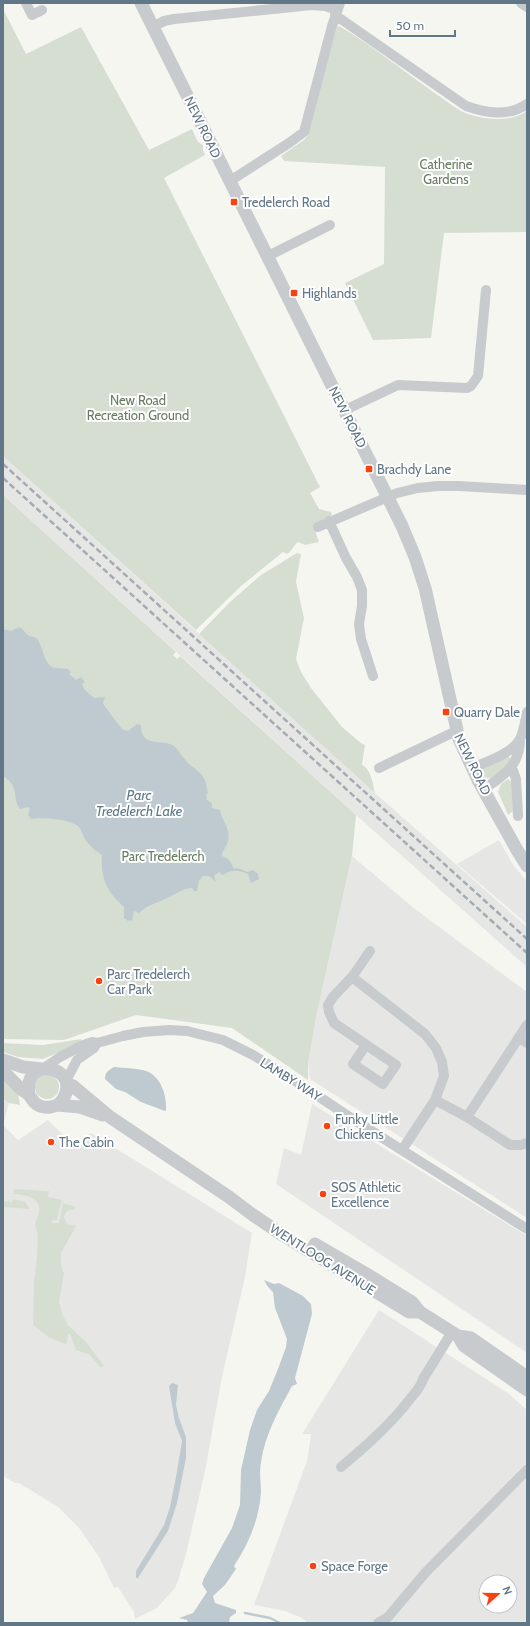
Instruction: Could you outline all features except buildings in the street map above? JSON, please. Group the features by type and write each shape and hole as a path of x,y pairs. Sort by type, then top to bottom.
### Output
{"street":[{"path":"26,3 32,15 42,10"},
{"name":"NEW ROAD","path":"141,3 405,533 420,571 430,606 456,731 461,746 527,866"},
{"path":"521,3 527,7"},
{"path":"153,27 164,21 174,19 312,5 325,6 338,10 466,106 484,112 508,112 516,110 527,104"},
{"path":"230,181 289,144 304,132 338,10"},
{"path":"268,256 330,225"},
{"path":"345,410 398,385 467,388 471,386 478,376 486,290"},
{"path":"318,527 329,521 407,490 438,486 527,490"},
{"path":"329,521 362,590 362,606 359,624 361,639 372,676"},
{"path":"484,789 512,768 518,754 527,712"},
{"path":"378,768 456,731"},
{"path":"472,768 511,750 520,740"},
{"path":"512,768 516,779 518,816"},
{"path":"366,1045 334,1022 329,1012 328,1005 333,997 352,977 370,951"},
{"path":"352,977 425,1034 436,1048 442,1062 444,1076 435,1100 402,1150"},
{"path":"467,1117 523,1041 527,1025"},
{"name":"LAMBY WAY","path":"67,1083 77,1060 94,1048 97,1044 124,1036 143,1032 169,1030 200,1033 223,1040 253,1055 300,1084 527,1229"},
{"name":"LAMBY WAY","path":"43,1069 60,1056 81,1046 92,1042 97,1044"},
{"path":"3,1060 23,1067 57,1070 63,1075 67,1083 67,1093 62,1101 57,1105 46,1107 39,1105 3,1072"},
{"path":"29,1095 29,1082 33,1075 43,1069"},
{"name":"WENTLOOG AVENUE","path":"67,1083 73,1086 110,1117 229,1197 365,1273 412,1302 420,1312 455,1334 471,1338 527,1377"},
{"path":"435,1100 467,1117 510,1145 521,1145 527,1142"},
{"name":"WENTLOOG AVENUE","path":"57,1105 80,1107 110,1117"},
{"path":"341,1467 381,1432 404,1407 422,1384 423,1378 455,1334"},
{"name":"WENTLOOG AVENUE","path":"455,1334 464,1346 527,1390"},
{"path":"378,1623 388,1617 426,1572 527,1470"}],"shaded area":[{"path":"3,456 375,793 527,927 527,967 356,815 3,495"},
{"path":"499,840 512,863 527,882 527,924 457,864"},
{"path":"352,856 415,909 527,992 527,1218 310,1079 308,1063 318,1008"},
{"path":"3,1099 9,1103 3,1125"},
{"path":"312,1104 527,1236 527,1353 276,1184 284,1148 301,1155"},
{"path":"48,1120 64,1136 69,1148 91,1133 252,1233 245,1277 222,1377 205,1471 186,1554 178,1581 175,1588 157,1608 135,1619 134,1612 118,1587 114,1588 99,1557 79,1528 58,1507 19,1483 15,1483 3,1476 3,1125 18,1140"},
{"path":"379,1310 508,1393 527,1410 527,1623 308,1623 302,1618 285,1611 254,1605 307,1461 311,1434 302,1434"}],"green space":[{"name":"New Road Recreation Ground","path":"3,9 26,54 81,27 149,150 192,129 198,142 203,145 205,155 164,178 320,487 310,493 319,509 331,512 332,515 319,524 316,529 319,542 305,545 298,542 287,554 283,552 240,587 196,630 3,456"},
{"name":"Catherine Gardens","path":"339,26 461,111 478,117 500,119 521,115 527,111 527,232 444,233 431,338 373,340 345,283 384,264 385,167 284,161 281,156 304,140 308,135 307,134 337,27"},
{"name":"Parc Tredelerch","path":"3,495 176,652 173,655 177,659 180,656 356,815 352,856 318,1008 308,1063 308,1080 232,1028 136,1015 64,1040 3,1039"},
{"path":"297,553 301,554 296,582 304,618 296,659 301,672 311,688 342,727 365,745 362,765 370,773 375,793 199,634 230,602 261,575"},
{"path":"508,756 512,759 511,762 494,777 485,779 482,768"},
{"path":"508,779 512,782 513,811 508,815 498,792 501,784"},
{"path":"82,1040 79,1044 43,1059 18,1057 3,1052 3,1043 43,1045"},
{"path":"47,1075 52,1076 58,1082 58,1092 52,1098 47,1099 42,1098 36,1092 35,1087 36,1082 42,1076"},
{"path":"3,1078 18,1094 20,1105 9,1103 3,1099"},
{"path":"14,1189 49,1191 48,1197 62,1200 57,1220 53,1220 51,1223 59,1223 63,1203 76,1207 74,1210 68,1211 64,1217 67,1224 76,1226 61,1253 61,1264 64,1274 59,1302 63,1316 68,1325 87,1343 104,1366 100,1367 90,1355 76,1350 70,1334 68,1334 67,1343 65,1344 48,1337 33,1325 34,1280 38,1241 35,1225 39,1207 36,1201 30,1197 13,1194"},
{"path":"13,1199 25,1202 30,1209 3,1207 3,1201 12,1202"}],"water":[{"name":"Parc Tredelerch Lake","path":"19,627 28,635 37,639 46,660 51,666 55,668 68,669 71,672 69,674 76,680 81,677 85,682 82,684 84,689 94,698 105,697 103,703 122,729 128,731 137,724 141,725 142,732 145,737 153,742 174,746 188,763 201,773 208,793 206,795 207,800 212,803 212,808 220,810 228,832 229,836 222,856 232,863 233,868 241,869 247,872 253,870 258,874 259,879 251,883 248,874 236,871 223,875 219,872 214,876 216,882 209,876 203,876 199,881 197,891 194,891 192,888 178,892 148,906 139,913 134,911 132,921 128,921 124,918 124,907 113,896 106,884 102,871 102,855 89,844 79,827 63,820 42,818 31,819 28,815 30,808 20,809 16,801 12,784 3,776 3,629 11,631"},
{"path":"114,1067 138,1069 146,1071 156,1077 164,1093 166,1110 165,1111 141,1102 125,1092 116,1089 105,1079 109,1070"},
{"path":"264,1280 274,1284 279,1283 303,1296 311,1304 312,1314 295,1378 297,1384 292,1386 273,1422 263,1452 260,1466 260,1502 256,1522 244,1549 234,1566 236,1569 225,1585 213,1596 215,1603 236,1610 236,1613 230,1617 229,1623 188,1623 187,1620 179,1618 193,1613 207,1592 202,1584 204,1578 232,1528 240,1505 241,1470 250,1430 257,1410 269,1391 286,1347 287,1339 275,1308 273,1292"},
{"path":"172,1383 178,1385 176,1405 186,1437 186,1458 177,1503 168,1531 138,1578 136,1578 136,1571 164,1525 170,1507 176,1477 182,1441 175,1423 169,1386"}],"waterway":[{"path":"245,1613 270,1618 280,1623"}],"railway":[{"path":"3,464 527,939"},
{"path":"3,478 527,953"}],"place":[{"name":"Tredelerch Road","path":"234,202"},
{"name":"Highlands","path":"294,293"},
{"name":"Brachdy Lane","path":"369,469"},
{"name":"Quarry Dale","path":"446,712"},
{"name":"Parc Tredelerch Car Park","path":"99,981"},
{"name":"Funky Little Chickens","path":"327,1126"},
{"name":"The Cabin","path":"51,1142"},
{"name":"SOS Athletic Excellence","path":"323,1194"},
{"name":"Space Forge","path":"313,1566"}]}
